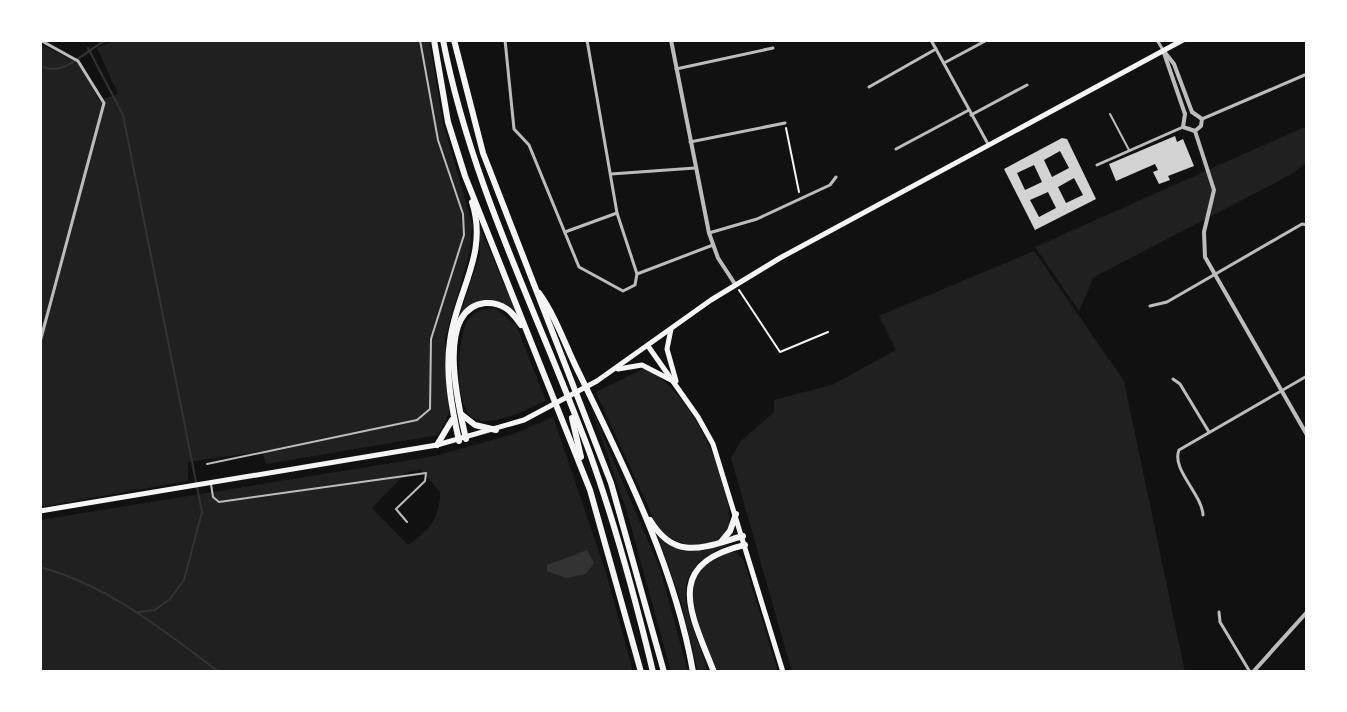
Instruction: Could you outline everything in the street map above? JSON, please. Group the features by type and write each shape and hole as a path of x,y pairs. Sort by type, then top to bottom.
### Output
{"highway":[{"path":"434,40 448,122 465,176 584,474 611,556 641,672"},
{"path":"443,40 476,172 566,395 615,528 653,672"},
{"path":"454,40 478,140 611,483 664,672"},
{"path":"462,440 450,342 478,243 465,176"},
{"path":"535,287 546,303 638,500 677,605 693,672"},
{"path":"437,445 457,415 454,345 459,322 467,311 484,304 505,307 518,320 533,347"},
{"path":"566,395 584,474"},
{"path":"457,415 475,425 496,430"},
{"path":"638,500 659,534 670,543 691,549 743,536"},
{"path":"719,543 730,531 736,514"},
{"path":"712,672 689,603 691,578 708,557 745,545"}],"main road":[{"path":"40,511 437,445 496,430 543,410 597,381 735,284 1183,40"},
{"path":"672,329 667,349 677,386"},
{"path":"648,346 713,444 783,672"},
{"path":"613,370 642,365 654,368 677,386"}],"street":[{"path":"40,40 72,55 104,103 40,342"},
{"path":"505,40 514,129 529,145 582,270 623,291 635,285 637,274 617,213 587,40"},
{"path":"671,40 709,233 735,284"},
{"path":"931,40 988,144"},
{"path":"944,63 987,40"},
{"path":"1157,40 1174,64 1192,112 1202,119"},
{"path":"676,69 773,48"},
{"path":"869,87 936,49"},
{"path":"1163,50 1185,114 1183,127"},
{"path":"1202,119 1307,74"},
{"path":"896,149 1027,85"},
{"path":"1185,114 1192,112"},
{"path":"1195,131 1201,126 1202,119"},
{"path":"690,142 785,123"},
{"path":"1097,165 1183,127 1195,131"},
{"path":"1195,131 1214,184 1203,243 1214,276 1307,435"},
{"path":"611,174 695,168"},
{"path":"709,233 757,219 830,185 836,177"},
{"path":"565,232 617,213"},
{"path":"1150,306 1160,306 1302,224 1307,225"},
{"path":"637,274 713,245"},
{"path":"1203,515 1203,505 1176,456 1183,446 1307,376"},
{"path":"1173,379 1180,384 1209,432"},
{"path":"1219,612 1220,622 1251,672 1307,612"}],"lane":[{"path":"207,464 417,420 427,414 431,339 464,235 463,214 438,140 420,40"},
{"path":"1110,114 1129,151"},
{"path":"208,483 213,497 219,502 426,473 425,481 396,509 407,522"}],"path":[{"path":"785,123 801,199"},
{"path":"735,284 780,352 828,332"}],"shaded area":[{"path":"115,40 429,40 443,123 472,224 469,255 445,338 449,413 438,435 266,464 262,451 188,462 188,481 40,507 40,44 80,64 99,100 118,94 97,48"},
{"path":"1307,126 1307,162 1292,174 1094,277 1079,311 1035,247"},
{"path":"480,228 516,312 501,304 487,302 460,314 480,254"},
{"path":"1034,251 1124,381 1185,672 792,672 731,458 741,441 774,412 774,400 832,385 896,350 879,316"},
{"path":"495,308 516,325 546,401 511,416 483,421 468,413 463,402 459,372 461,341 473,314"},
{"path":"643,369 659,377 676,393 705,438 717,464 729,512 728,530 711,542 702,545 682,543 657,526 596,392"},
{"path":"592,410 660,569 688,672 671,672 627,512"},
{"path":"553,417 606,572 633,672 40,672 40,520 435,456 514,434","holes":["420,469 440,492 438,510 432,523 408,545 372,508 406,473"]},
{"path":"658,537 685,549 730,544 707,556 693,569 687,583 689,615 708,672 698,672 681,601"},
{"path":"587,550 594,563 586,574 566,578 547,571 547,565"},
{"path":"736,552 744,561 778,672 718,672 704,638 694,599 694,582 700,567 713,556"}],"building":[{"path":"1175,136 1177,142 1183,139 1194,166 1168,176 1170,180 1159,184 1153,172 1158,170 1155,164 1116,181 1109,164"},
{"path":"1062,138 1067,139 1096,199 1035,230 1004,169","holes":["1060,151 1069,168 1052,177 1044,160","1034,165 1042,182 1025,190 1017,173","1074,178 1083,195 1066,203 1058,187","1048,192 1056,208 1039,217 1030,200"]}],"waterway":[{"path":"40,65 57,69 74,62 107,40"},
{"path":"88,48 123,115 202,512 184,580 170,599 155,610 138,612"},
{"path":"40,567 112,597 219,672"}]}
